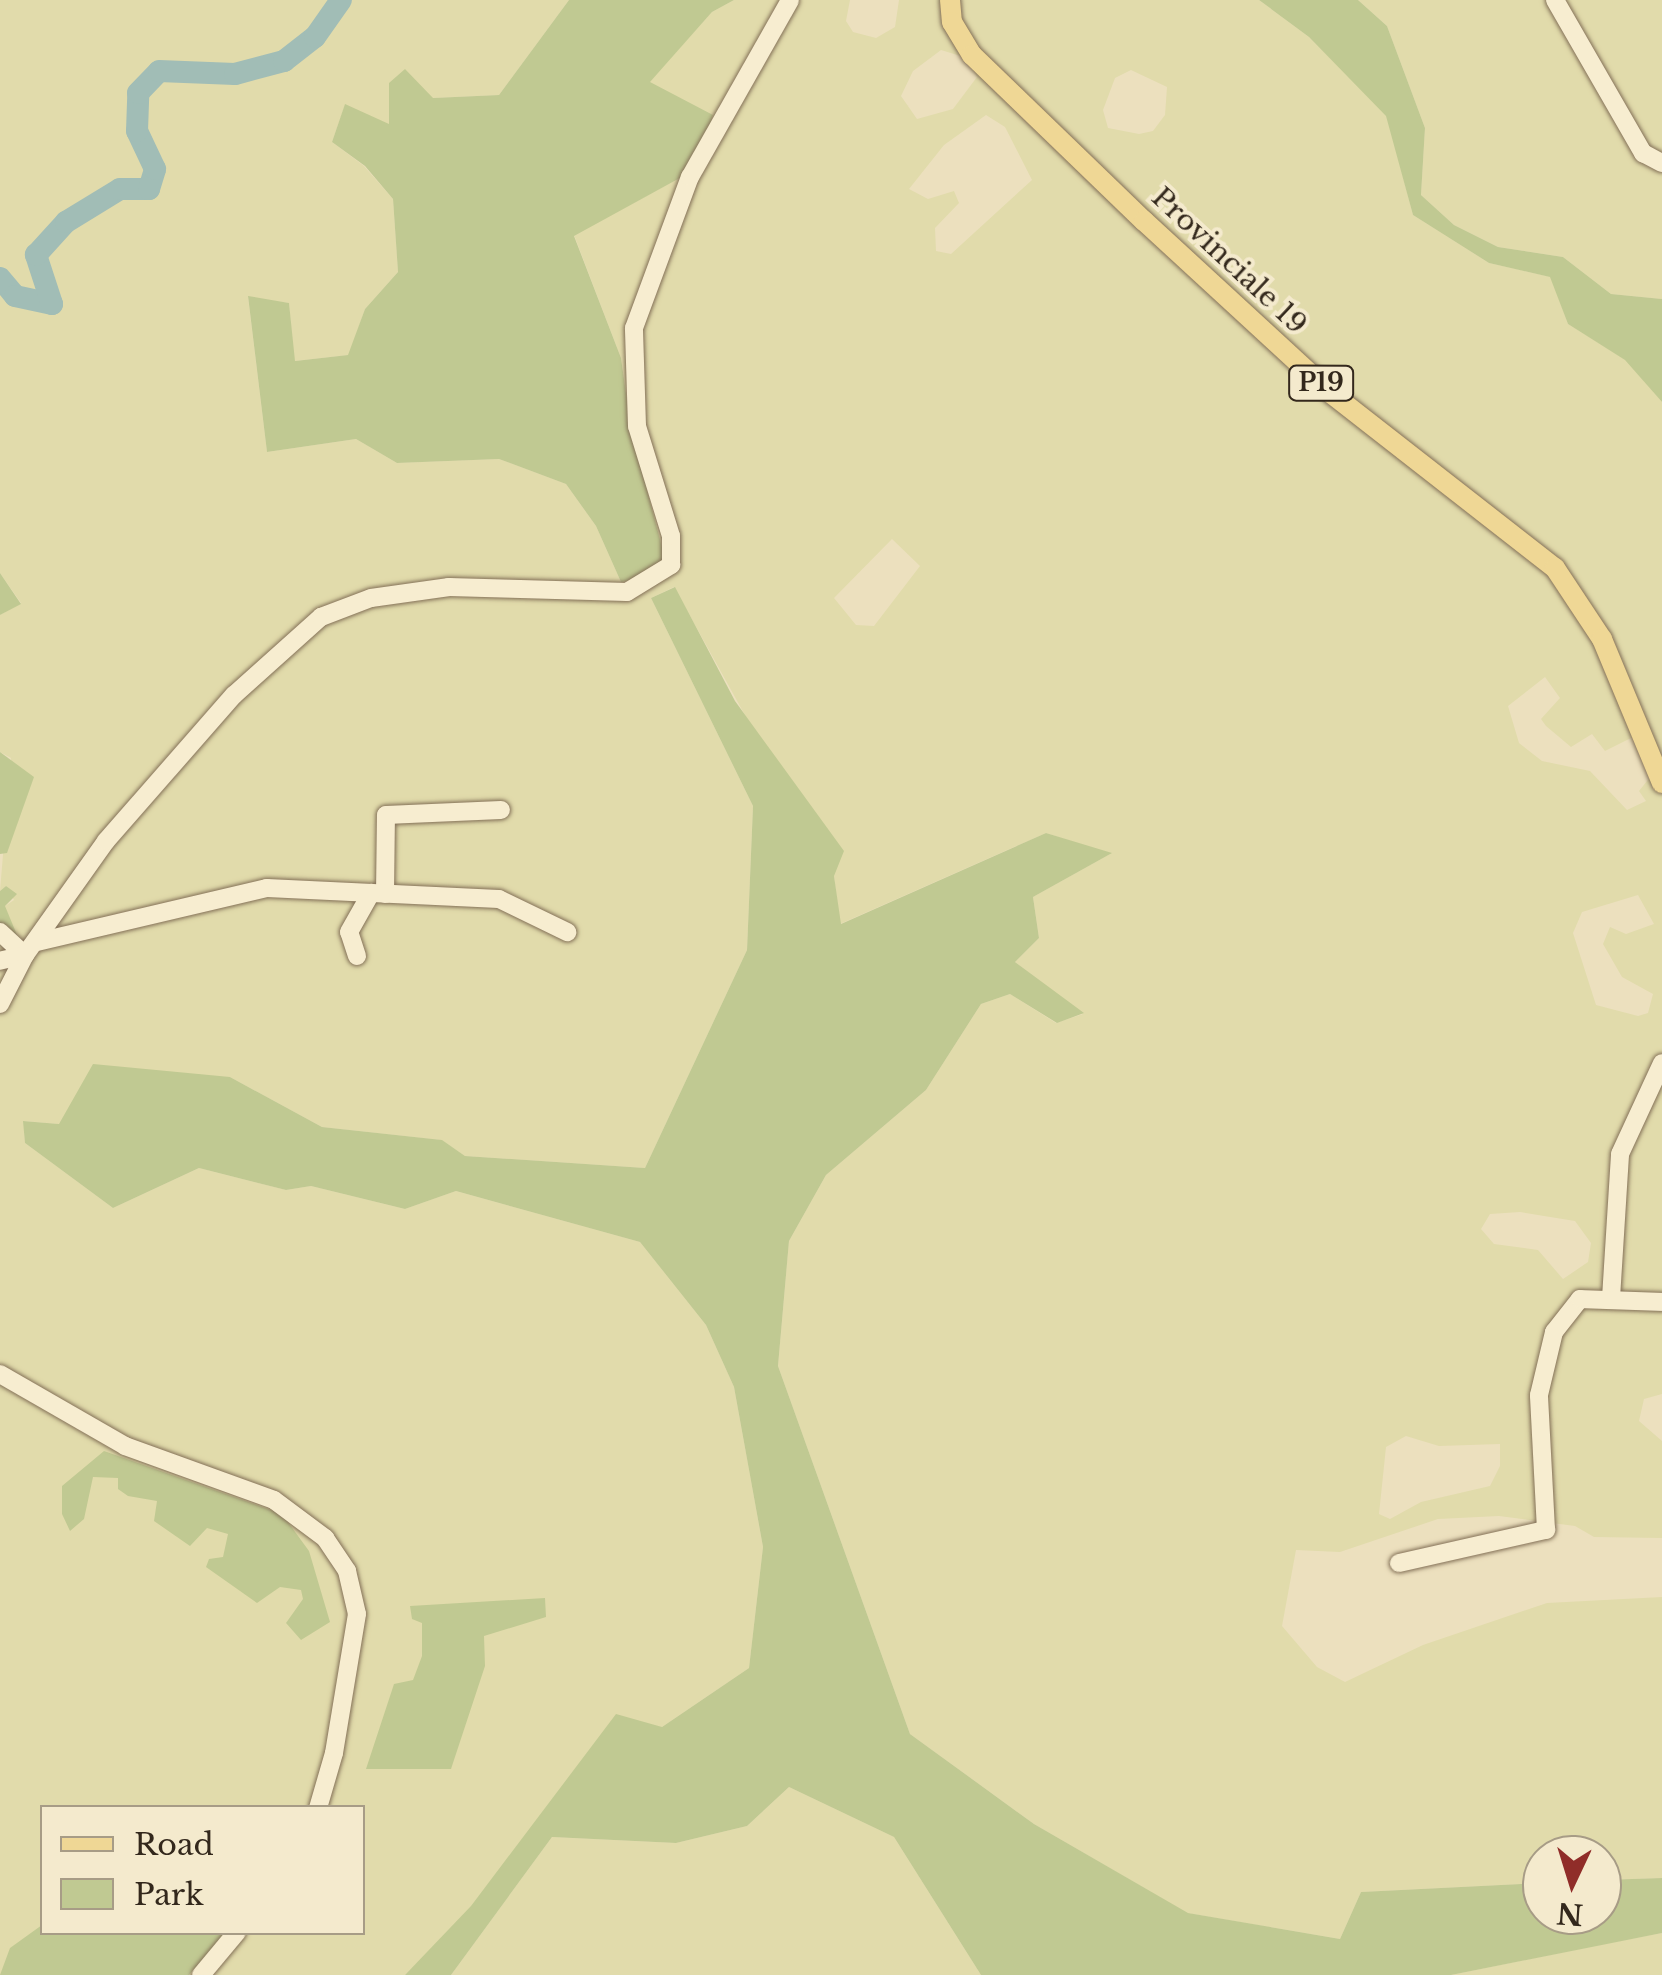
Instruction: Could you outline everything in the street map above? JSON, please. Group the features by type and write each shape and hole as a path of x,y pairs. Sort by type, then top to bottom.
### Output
{"main road":[{"name":"Provinciale 19","path":"950,0 952,22 972,55 1144,220 1332,394 1555,568 1602,640 1662,783"}],"street":[{"path":"0,1004 31,948 106,841 196,734 321,616 371,598 449,587 607,595 647,585 671,565 671,536 637,426 634,328 684,189 790,0"},
{"path":"1555,0 1643,152 1662,163"},
{"path":"356,956 349,932 378,894 386,815 501,810"},
{"path":"0,961 31,948 250,889 514,902 568,932"},
{"path":"0,932 31,948"},
{"path":"1611,1298 1620,1154 1662,1063"},
{"path":"1400,1563 1546,1530 1539,1395 1544,1353 1580,1298 1662,1302"},
{"path":"0,1374 125,1446 274,1500 325,1538 347,1571 357,1614 334,1753 319,1805"},
{"path":"201,1975 234,1935"}],"shaded area":[{"path":"0,0 569,0 499,95 433,98 390,125 345,105 332,142 364,166 393,199 398,272 365,309 349,355 294,361 289,303 248,297 267,452 356,439 397,463 499,459 566,484 596,526 621,582 631,429 621,358 574,235 689,173 649,82 712,12 734,0 850,0 846,21 853,32 876,38 895,27 899,0 1259,0 1309,37 1387,116 1413,215 1489,263 1551,277 1568,324 1626,360 1662,402 1662,1394 1644,1399 1639,1421 1662,1441 1662,1538 1594,1537 1575,1526 1499,1516 1438,1519 1340,1552 1296,1550 1282,1626 1317,1667 1345,1682 1423,1645 1547,1603 1662,1597 1662,1878 1622,1879 1622,1835 1522,1835 1522,1884 1361,1892 1340,1939 1187,1913 1034,1824 910,1734 778,1366 789,1241 826,1175 926,1090 981,1004 1010,994 1056,1023 1083,1014 1015,962 1039,938 1033,897 1110,854 1046,833 840,924 834,876 674,587 651,598 753,806 747,950 645,1168 465,1156 441,1140 322,1127 230,1077 59,1124 24,1121 25,1143 113,1208 199,1168 286,1190 311,1186 405,1209 456,1191 640,1242 706,1325 734,1387 763,1547 749,1668 662,1727 405,1975 0,1975 0,926 5,906 14,900 6,886 0,891 11,758 0,752 0,615 21,603 0,573","holes":["941,50 967,58 977,77 953,109 917,119 901,96 913,71","1131,70 1167,87 1165,115 1153,131 1139,134 1108,128 1103,110 1115,78","986,115 1005,127 1032,180 951,254 936,251 935,228 959,203 954,191 928,199 909,189 944,145","892,539 920,566 874,626 856,625 834,598","1545,677 1560,698 1541,719 1571,747 1592,734 1605,751 1633,737 1651,776 1639,791 1646,801 1627,810 1590,771 1542,761 1519,743 1508,706","1638,895 1654,924 1626,934 1610,927 1603,944 1622,977 1653,994 1648,1013 1638,1016 1596,1005 1573,933 1582,912","1520,1212 1575,1221 1591,1243 1588,1262 1563,1279 1538,1250 1494,1244 1481,1229 1490,1214","1406,1436 1439,1446 1500,1444 1500,1466 1490,1486 1421,1502 1390,1519 1379,1514 1386,1447"]},
{"path":"1358,0 1662,0 1662,299 1611,294 1563,257 1498,247 1454,225 1421,195 1425,128 1387,26"},
{"path":"789,1787 894,1837 981,1975 451,1975 552,1837 676,1843 747,1826"},
{"path":"1662,1933 1662,1975 1451,1975 1604,1944"}],"green space":[{"path":"569,0 734,0 712,12 650,82 713,115 700,159 689,173 574,236 621,358 631,429 665,559 650,576 621,582 596,526 566,484 499,459 397,463 356,439 267,452 248,296 289,303 295,361 348,355 365,309 398,272 393,199 365,166 332,142 345,104 389,124 389,83 405,69 433,98 499,95"},
{"path":"1259,0 1358,0 1387,26 1425,128 1421,195 1454,225 1498,247 1563,257 1611,294 1662,299 1662,402 1625,360 1568,324 1550,277 1489,263 1413,215 1386,116 1309,37"},
{"path":"0,573 21,604 0,615"},
{"path":"675,587 735,701 844,851 834,876 841,924 1046,833 1112,853 1033,897 1039,938 1015,962 1084,1013 1057,1023 1010,994 981,1004 926,1090 826,1175 789,1241 778,1366 910,1734 1034,1824 1188,1913 1340,1939 1361,1892 1522,1884 1522,1935 1622,1935 1622,1879 1662,1878 1662,1933 1451,1975 981,1975 894,1837 789,1787 747,1826 676,1843 552,1837 451,1975 405,1975 471,1906 616,1714 662,1727 749,1668 763,1547 734,1387 706,1325 640,1242 456,1191 405,1209 311,1186 286,1190 199,1168 113,1208 25,1143 23,1121 59,1124 93,1064 230,1077 322,1127 442,1140 465,1156 645,1168 747,950 753,806 651,598"},
{"path":"0,752 34,777 7,853 0,854"},
{"path":"6,886 17,894 5,906 17,935 0,926 0,891"},
{"path":"104,1451 282,1514 309,1551 330,1622 301,1640 286,1623 303,1599 301,1590 280,1587 257,1603 206,1567 209,1559 223,1557 228,1534 207,1528 190,1546 154,1521 157,1501 128,1496 118,1489 118,1478 93,1477 84,1519 70,1531 62,1514 62,1486"},
{"path":"545,1598 546,1617 484,1636 485,1666 451,1769 366,1769 394,1684 413,1680 422,1656 422,1623 412,1619 410,1606"},
{"path":"40,1926 40,1935 224,1935 189,1975 0,1975 10,1948"}],"waterway":[{"path":"0,278 15,296 52,304 36,255 66,222 120,189 149,189 155,169 137,131 138,93 159,71 235,74 284,61 315,37 341,0"}]}
